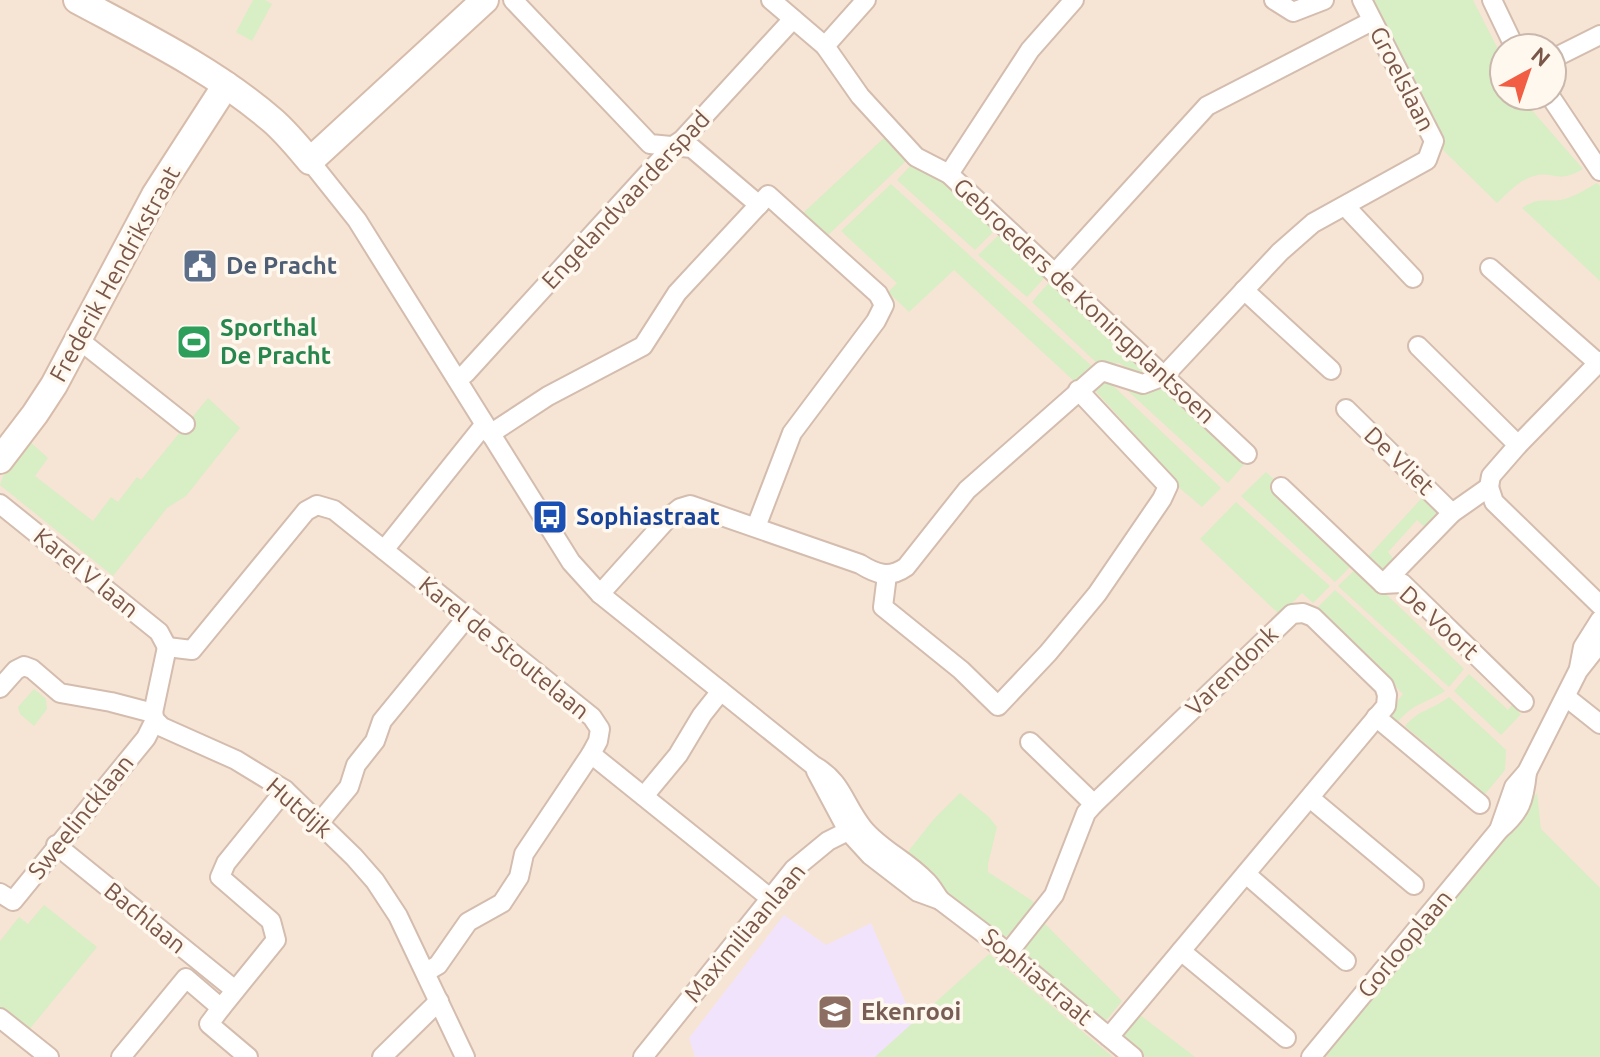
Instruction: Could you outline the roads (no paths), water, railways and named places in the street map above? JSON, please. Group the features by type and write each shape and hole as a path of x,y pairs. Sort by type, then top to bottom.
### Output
{"street":[{"name":"Sophiastraat","path":"77,0 165,47 226,85 273,121 357,220 564,552 600,594 813,765 870,855 918,892 940,900 1133,1057"},
{"path":"310,161 485,0"},
{"path":"513,0 650,144 692,148 763,200 878,294 884,305 876,321 792,433 756,527"},
{"name":"Gebroeders de Koningplantsoen","path":"771,0 825,46 860,96 916,157 949,174 1247,454"},
{"path":"825,46 866,0"},
{"path":"949,174 1030,50 1074,0"},
{"path":"1274,0 1293,12 1324,0"},
{"name":"Groelslaan","path":"1164,376 1280,252 1313,223 1427,160 1434,141 1362,0"},
{"path":"1492,0 1507,32"},
{"name":"Engelandvaarderspad","path":"458,379 793,19"},
{"path":"1056,272 1207,106 1372,21"},
{"path":"1568,51 1600,35"},
{"name":"Frederik Hendrikstraat","path":"0,460 35,414 155,195 226,85"},
{"path":"1561,112 1600,171"},
{"path":"384,550 487,430 643,346 677,293 763,200"},
{"path":"1345,206 1413,278"},
{"name":"De Vliet","path":"1383,584 1452,513 1489,487 1491,476 1518,445 1599,362 1490,268"},
{"path":"1244,290 1331,370"},
{"path":"78,339 185,424"},
{"path":"1418,346 1518,445"},
{"path":"600,594 680,508 690,505 860,564 874,573 897,573 906,567 967,490 1102,371 1143,384 1164,376"},
{"path":"887,575 883,607 961,670 998,706 1097,594 1168,486 1078,390"},
{"name":"De Vliet","path":"1346,409 1452,513"},
{"name":"De Voort","path":"1281,487 1383,584 1402,583 1524,702"},
{"path":"1489,487 1494,502 1600,605"},
{"name":"Karel V laan","path":"0,504 159,632 167,647"},
{"name":"Karel de Stoutelaan","path":"167,647 192,650 306,511 317,505 334,510 592,717 600,729 591,754 770,898"},
{"name":"Varendonk","path":"1008,953 1048,905 1086,813 1292,614 1303,613 1313,617 1384,686 1386,706 1376,717"},
{"path":"319,823 349,787 356,765 375,741 382,721 467,617"},
{"name":"Gorlooplaan","path":"1311,1057 1499,830 1508,799 1527,772 1566,697 1578,671 1583,647 1600,620"},
{"name":"Gorlooplaan","path":"1578,671 1600,643"},
{"path":"154,716 167,647"},
{"name":"Hutdijk","path":"0,688 16,670 24,666 32,669 60,693 111,702 154,716 162,727 236,760 285,790 375,881 398,916 465,1057"},
{"path":"644,796 678,755 721,691"},
{"path":"1566,697 1600,724"},
{"name":"Sweelincklaan","path":"7,897 56,845 146,738 154,716"},
{"path":"1109,1037 1376,717 1480,804"},
{"path":"1030,742 1094,804"},
{"path":"426,972 438,965 468,922 502,903 519,877 524,854 591,754"},
{"path":"248,1057 209,1024 276,940 271,921 220,877 226,863 285,790"},
{"path":"1310,798 1414,885"},
{"name":"Maximiliaanlaan","path":"643,1057 794,869 828,841 854,828"},
{"name":"Bachlaan","path":"56,845 235,990"},
{"path":"1246,874 1346,961"},
{"path":"1181,951 1286,1038"},
{"path":"121,1057 186,978 221,1008"},
{"path":"382,1057 439,1001"},
{"path":"1,1022 49,1057"}],"place":[{"name":"De Pracht","path":"200,266"},
{"name":"Sporthal De Pracht","path":"194,342"},
{"name":"Sophiastraat","path":"550,517"},
{"name":"Ekenrooi","path":"835,1012"}]}
